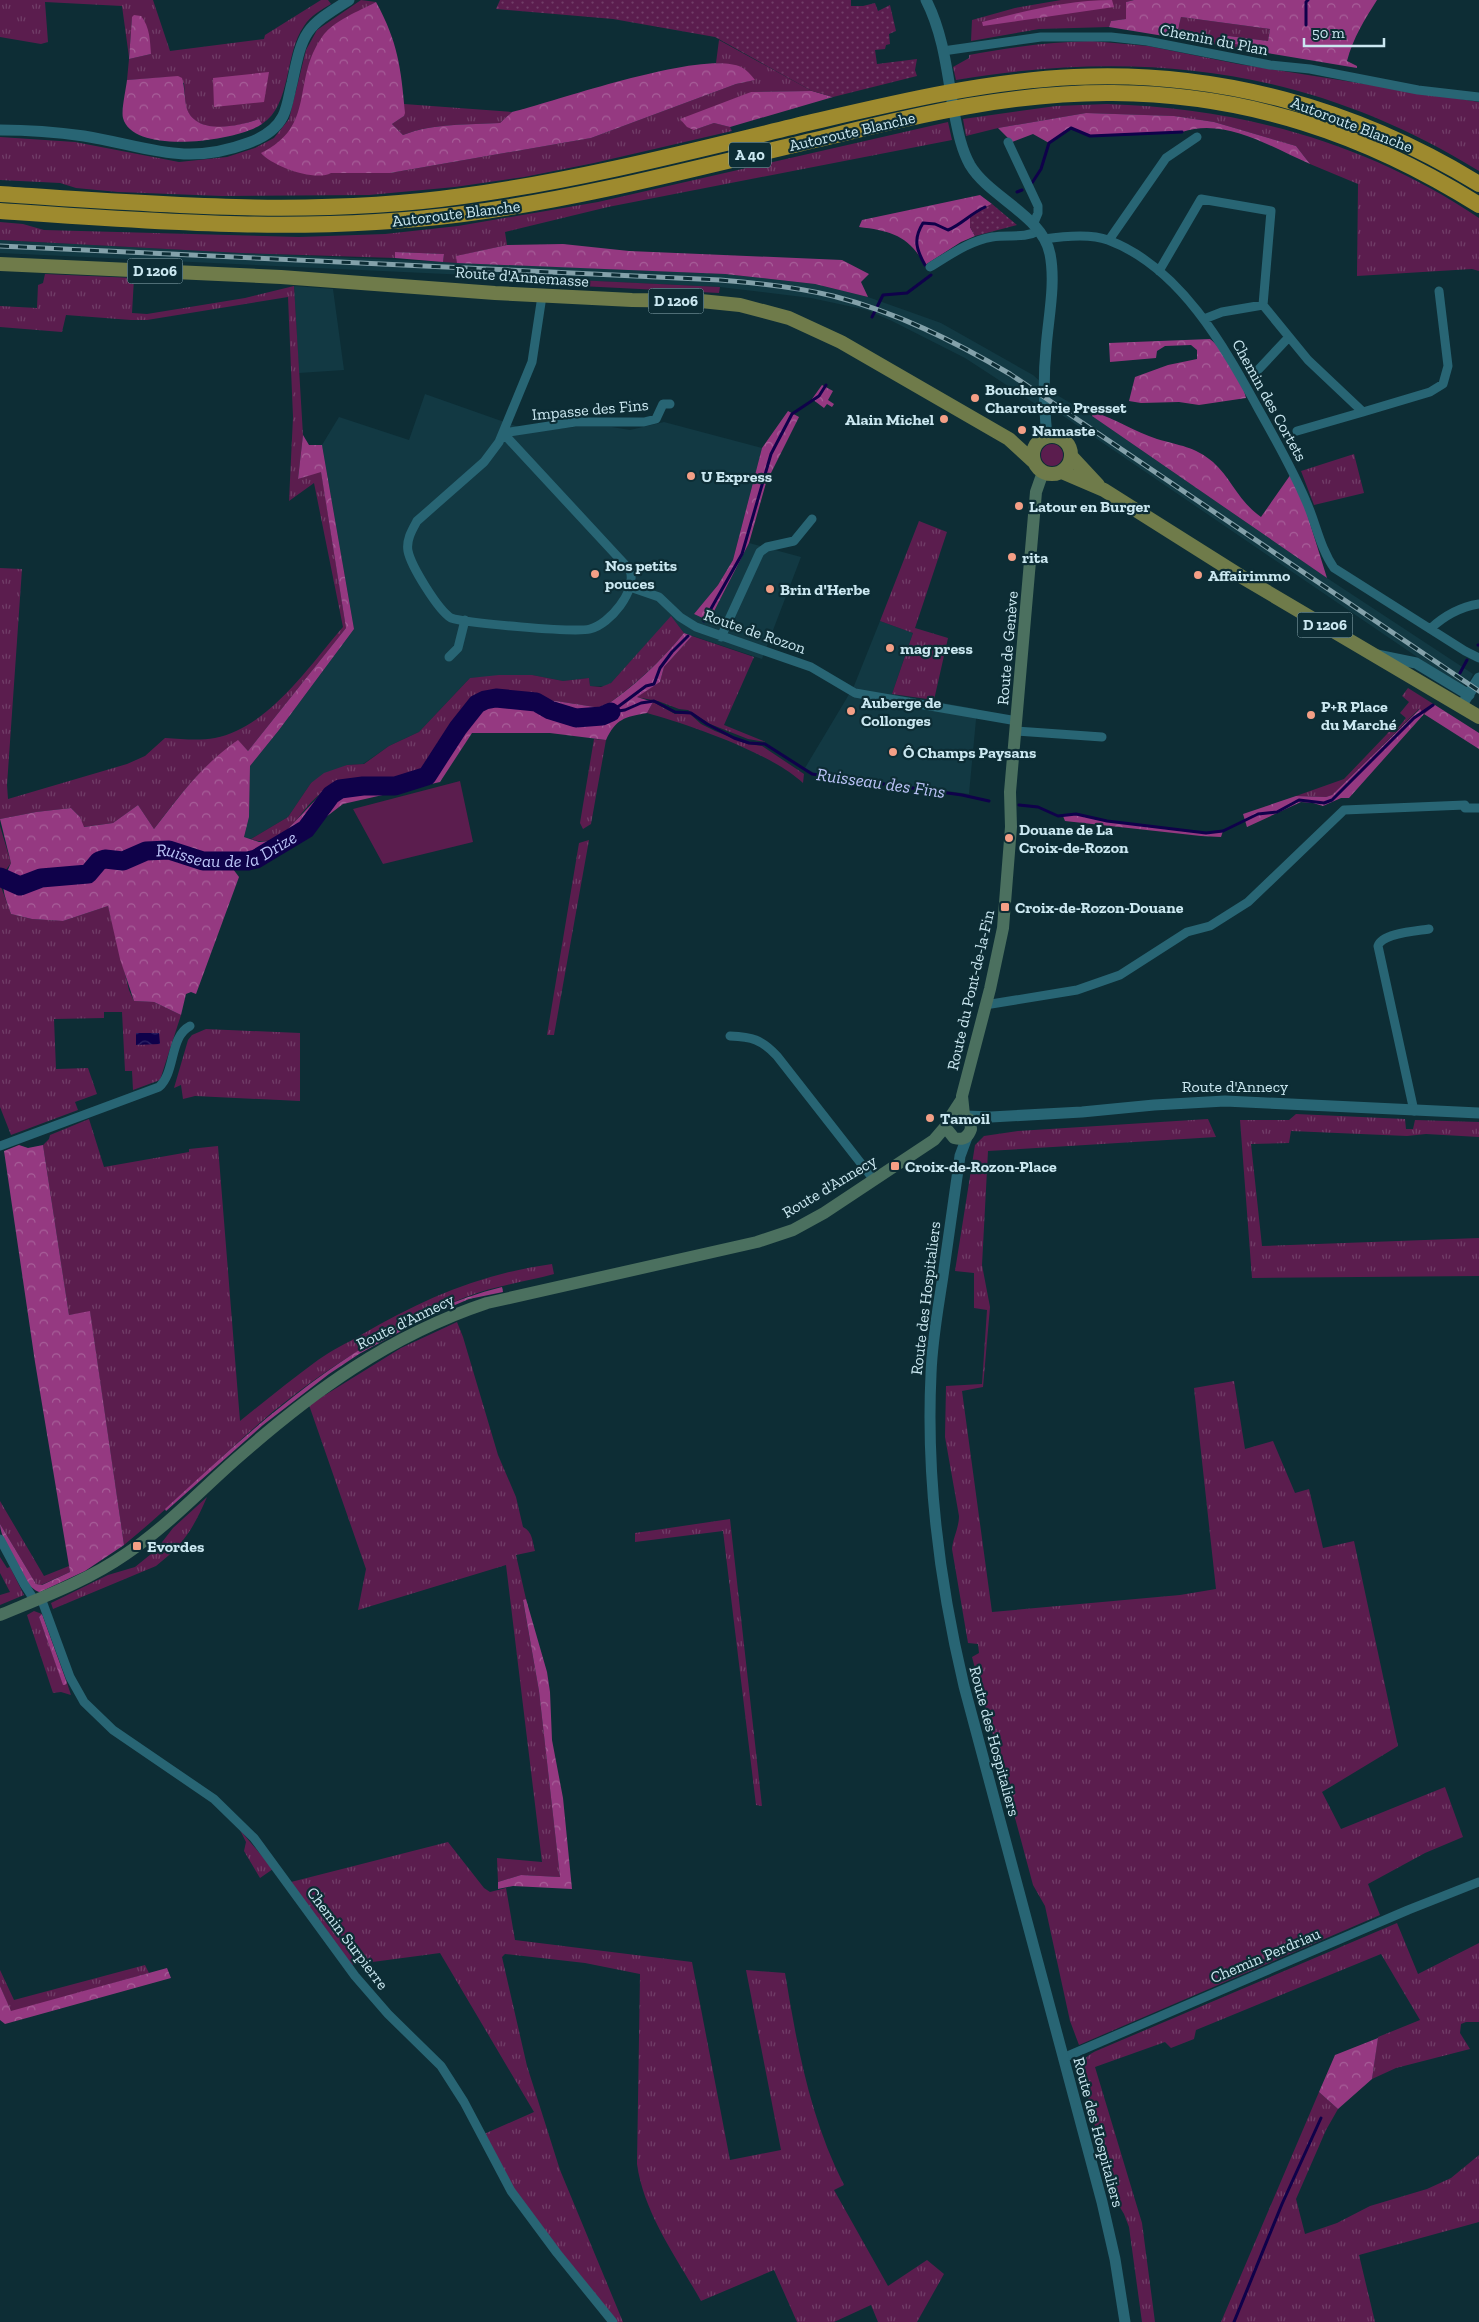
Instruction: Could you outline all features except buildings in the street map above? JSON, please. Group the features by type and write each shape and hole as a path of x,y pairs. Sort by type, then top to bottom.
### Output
{"highway":[{"name":"Autoroute Blanche","path":"0,194 234,207 351,207 416,202 460,197 584,176 929,96 1038,80 1111,76 1163,78 1210,83 1275,96 1331,113 1394,138 1429,154 1479,184"},
{"name":"Autoroute Blanche","path":"0,211 243,225 354,224 404,220 492,210 579,194 937,112 1037,97 1111,93 1162,95 1209,100 1298,120 1353,139 1402,160 1479,204"}],"main road":[{"name":"Route d'Annemasse","path":"0,264 288,278 542,296 710,301 740,305 777,314 841,342 1010,439 1033,461"},
{"path":"1057,436 1069,446 1071,456 1068,465 1062,472 1052,475 1043,472 1033,461 1032,452 1041,440 1057,436"},
{"name":"Route d'Annemasse","path":"1010,439 1041,440"},
{"name":"D 1206","path":"1071,456 1104,490"},
{"name":"Route de Genève","path":"1010,827 1010,792 1036,492 1043,472"},
{"name":"D 1206","path":"1062,472 1104,490 1242,577 1433,688 1465,700 1479,717"},
{"name":"Route du Pont-de-la-Fin","path":"957,1131 962,1099 986,1005 1002,928 1010,827"},
{"name":"Route du Pont-de-la-Fin","path":"962,1099 965,1115"},
{"path":"957,1131 957,1114 965,1115"},
{"name":"Route d'Annecy","path":"0,1615 38,1600 102,1570 138,1546 159,1530 275,1424 320,1389 368,1358 429,1324 487,1303 776,1236 816,1218 934,1140 957,1131"}],"street":[{"path":"0,130 81,136 179,155 219,152 256,140 270,132 284,115 299,51 306,33 316,22 349,0"},
{"path":"926,0 937,26 958,134 967,159 979,177 1038,231 1050,254 1051,265 1041,440"},
{"name":"Chemin du Plan","path":"943,50 1041,37 1118,38 1270,65 1310,69 1418,90 1479,97"},
{"path":"1109,240 1166,158 1197,137"},
{"path":"1008,142 1038,206 1038,231"},
{"path":"1159,271 1201,199 1271,211 1263,305 1288,338 1308,360 1363,412"},
{"name":"Chemin des Cortets","path":"930,267 968,244 992,237 1028,236 1038,231 1109,240 1159,271 1204,319 1235,365 1288,462 1307,502 1327,558 1334,568 1479,658"},
{"path":"1297,431 1430,392 1443,384 1448,366 1439,291"},
{"path":"503,433 628,565 632,574 626,597 601,624 589,629 571,630 451,618 441,609 409,553 408,541 417,521 493,452 503,433 532,362 542,296"},
{"path":"1204,319 1222,312 1263,305"},
{"path":"1258,370 1288,338"},
{"name":"Impasse des Fins","path":"503,433 575,422 644,422 656,418 663,404 670,404"},
{"path":"721,637 760,552 767,547 794,541 812,519"},
{"name":"Route de Rozon","path":"630,587 655,595 689,624 721,637 811,667 855,694 1016,726 1102,737"},
{"path":"1430,629 1447,615 1462,608 1479,604"},
{"path":"450,657 458,648 465,620"},
{"path":"1375,655 1416,663 1465,700 1479,678"},
{"path":"986,1005 1077,990 1120,975 1187,932 1210,926 1248,902 1344,810 1465,805 1465,808 1479,808"},
{"path":"1414,1111 1378,946 1379,942 1386,937 1429,929"},
{"path":"0,1146 159,1087 167,1076 181,1033 190,1026"},
{"path":"730,1036 761,1041 777,1056 874,1180"},
{"name":"Route d'Annecy","path":"965,1115 991,1117 1225,1101 1479,1113"},
{"name":"Route d'Annecy","path":"957,1131 991,1117"},
{"name":"Route des Hospitaliers","path":"957,1131 960,1156 936,1319 931,1374 932,1458 939,1555 948,1612 962,1678 1102,2202 1115,2259 1125,2322"},
{"name":"Chemin Surpierre","path":"0,1539 24,1584 38,1600 70,1677 84,1702 113,1730 214,1799 254,1838 355,1976 388,2014 441,2066 464,2102 511,2191 556,2252 613,2322"},
{"name":"Chemin Perdriau","path":"1063,2058 1408,1910 1479,1882"}],"shaded area":[{"path":"0,240 241,253 725,274 815,284 868,297 941,323 1033,375 1052,392 1092,416 1327,578 1473,674 1470,680 1463,685 1426,663 1053,409 1037,405 965,358 867,310 811,298 720,287 0,253"},
{"path":"294,286 333,289 344,370 299,373"},
{"path":"425,394 533,432 574,427 612,427 630,430 664,422 762,448 733,560 718,585 694,614 709,621 749,543 801,557 762,659 684,633 671,617 611,683 605,686 590,686 589,678 563,681 532,675 470,678 419,732 389,746 363,764 347,765 311,783 288,817 251,839 244,837 249,817 250,766 354,629 322,445 339,417 409,440"},
{"path":"880,621 913,633 892,694 977,709 969,794 814,773 805,768 854,686"}],"green space":[{"path":"0,0 153,0 170,51 264,39 265,35 321,0 328,0 331,4 309,19 298,37 283,92 272,115 262,124 259,119 233,126 213,127 195,121 189,114 185,103 184,83 170,77 127,80 129,59 151,54 132,18 129,57 122,6 45,2 48,42 41,44 0,37"},
{"path":"361,0 376,2 351,16 368,173 390,173 591,138 736,84 754,80 747,73 737,68 716,63 719,40 812,91 751,92 694,130 714,123 730,127 732,131 594,163 524,177 455,187 369,195 222,196 118,192 76,188 60,183 0,180 0,137 75,142 179,162 227,157 255,148 274,138 289,119 306,50 317,30"},
{"path":"500,0 851,0 851,6 875,3 878,11 890,5 896,31 889,34 890,44 886,45 885,49 875,50 877,64 917,59 915,70 917,76 833,97 812,91 715,37 613,19 496,9"},
{"path":"1061,0 1134,0 1126,2 1126,19 1111,21 1109,27 1039,29 971,41 972,20 1015,8"},
{"path":"1112,0 1114,7 983,26 982,22 1063,4"},
{"path":"1134,0 1377,0 1356,37 1347,61 1357,66 1357,68 1267,53 1221,40 1221,35 1268,41 1270,29 1181,17 1176,38 1109,27 1111,21 1126,19 1126,2"},
{"path":"376,2 389,30 397,56 405,113 404,116 392,124 403,135 439,126 500,123 512,112 664,70 696,65 722,63 741,67 755,80 736,84 591,138 390,173 331,173 315,176 294,171 274,163 261,153 278,142 290,130 297,116 307,70 322,37 339,21"},
{"path":"134,15 141,16 146,25 151,54 129,59 132,17"},
{"path":"1181,17 1270,29 1268,41 1222,35 1221,40 1267,53 1176,38"},
{"path":"1092,41 1148,46 1238,64 1479,102 1479,171 1417,136 1354,109 1291,89 1226,75 1161,68 1095,66 1026,71 956,80 953,67 969,58 969,55 1030,45"},
{"path":"269,72 264,102 214,107 213,78"},
{"path":"178,76 182,78 187,109 192,117 200,123 220,127 259,119 262,124 232,136 187,142 165,141 146,137 131,130 123,118 127,80"},
{"path":"812,91 833,97 730,127 714,123 694,130 687,127 680,119 751,92"},
{"path":"404,104 512,112 500,123 438,126 403,135 392,124 404,116"},
{"path":"1107,104 1157,107 1206,113 1254,122 1302,134 1348,150 1393,169 1437,192 1479,218 1479,271 1472,269 1357,276 1358,184 1310,164 1296,146 1214,122 1174,116 1086,113 998,128 966,136 963,119 1056,106"},
{"path":"1086,113 1174,116 1214,122 1296,146 1310,164 1264,142 1231,131 1215,128 1198,128 1182,132 1090,136 1071,128 1049,143 1033,134 1012,142 998,128"},
{"path":"948,122 952,140 608,207 505,232 507,245 457,256 457,263 443,262 444,254 395,252 395,258 241,253 0,240 0,222 23,224 44,230 299,237 385,234 458,226 598,202"},
{"path":"980,195 992,204 970,215 970,227 975,236 961,242 925,265 912,247 898,236 880,230 859,227 862,220"},
{"path":"992,204 1017,225 975,236 970,227 970,215"},
{"path":"563,244 629,251 842,260 869,274 861,282 868,297 815,284 725,274 457,263 456,256 507,245"},
{"path":"395,252 444,254 443,262 395,258"},
{"path":"45,274 134,278 132,313 147,314 245,298 294,286 303,435 298,479 321,471 346,628 248,751 238,741 225,750 192,782 154,829 138,805 113,823 83,827 80,817 71,808 0,819 0,568 22,569 7,785 8,799 127,764 145,756 165,738 209,739 234,732 253,722 270,709 302,677 343,627 314,483 289,501 293,417 288,297 147,320 66,315 62,332 0,327 0,306 37,308 38,285 43,283"},
{"path":"515,277 720,287 719,293 520,283"},
{"path":"1210,339 1222,351 1232,366 1246,398 1199,405 1179,402 1141,403 1129,401 1135,377 1168,365 1197,359 1197,350 1191,345 1165,346 1157,351 1156,358 1110,362 1109,343"},
{"path":"822,385 833,391 828,400 834,404 832,407 827,404 824,408 812,399"},
{"path":"788,411 799,417 766,483 749,543 709,621 694,614 718,585 733,560 762,448"},
{"path":"1094,412 1149,436 1186,447 1206,457 1220,469 1246,504 1261,517 1291,474 1304,504 1327,578 1092,416"},
{"path":"303,435 309,445 322,445 354,629 250,766 249,817 244,837 259,842 270,841 287,830 324,791 392,782 418,776 462,712 476,699 486,696 517,697 602,708 646,674 684,633 692,636 664,667 660,682 637,697 653,702 647,713 632,716 617,723 606,740 550,733 472,733 440,782 343,804 268,861 251,867 233,869 239,877 196,994 191,992 186,994 181,1015 154,1002 134,1001 120,959 108,906 63,921 32,919 11,914 4,883 11,863 0,819 71,808 80,817 84,827 113,823 138,805 154,829 192,781 225,750 238,740 248,751 346,628 321,472 298,479"},
{"path":"1052,444 1060,447 1063,455 1060,463 1052,466 1044,463 1041,455 1044,447"},
{"path":"1354,454 1364,493 1314,505 1301,471"},
{"path":"919,521 947,532 915,628 948,638 934,700 892,694 913,633 880,621"},
{"path":"671,616 684,633 646,674 602,708 517,697 486,696 476,699 462,712 418,776 392,782 327,790 314,799 291,826 274,839 263,841 251,839 288,817 311,783 324,773 347,765 364,764 389,746 419,732 470,678 499,675 532,675 563,681 589,678 590,686 601,687 611,683"},
{"path":"692,636 754,657 724,725 766,742 748,739 710,724 688,710 636,697 660,682 664,667"},
{"path":"1408,688 1435,705 1424,714 1419,709 1332,795 1326,797 1296,796 1344,779 1387,734 1392,725 1398,728 1406,718 1400,713 1409,702 1402,696"},
{"path":"653,702 675,714 690,714 701,724 715,731 748,744 762,746 804,774 803,783 771,761 729,741 647,713"},
{"path":"1435,705 1479,733 1479,749 1424,714"},
{"path":"1420,709 1424,714 1349,798 1341,798 1323,806 1301,802 1247,827 1243,814 1296,796 1326,797 1332,795"},
{"path":"594,739 606,740 591,824 583,829 580,823"},
{"path":"460,781 473,842 383,864 353,809"},
{"path":"1076,814 1107,821 1206,833 1223,831 1221,837 1201,836 1065,821 1063,816"},
{"path":"0,826 11,863 3,874 0,872"},
{"path":"589,840 554,1035 547,1035 579,843"},
{"path":"0,884 11,914 32,919 63,921 108,906 129,990 134,1001 154,1002 181,1015 160,1080 133,1090 132,1071 125,1071 122,1012 104,1012 104,1018 54,1019 56,1069 88,1068 97,1094 75,1102 78,1110 11,1135 0,1107"},
{"path":"206,1029 300,1033 300,1101 195,1096 183,1099 181,1085 174,1088 188,1040 192,1035"},
{"path":"1296,1114 1405,1119 1406,1129 1413,1129 1415,1120 1479,1122 1479,1137 1291,1131 1289,1143 1251,1144 1262,1246 1479,1238 1479,1276 1252,1278 1240,1120 1289,1120"},
{"path":"89,1119 104,1167 189,1152 189,1149 218,1146 240,1421 323,1356 430,1299 476,1281 526,1268 552,1264 554,1274 476,1293 411,1321 359,1350 309,1384 262,1421 124,1545 90,1312 69,1315 43,1145 50,1135"},
{"path":"1208,1119 1216,1137 988,1151 982,1265 990,1307 983,1387 962,1391 992,1612 1180,1595 1216,1589 1194,1388 1234,1381 1245,1449 1273,1441 1295,1493 1309,1489 1323,1548 1354,1541 1398,1746 1322,1792 1341,1829 1445,1787 1463,1837 1425,1853 1368,1884 1380,1915 1079,2045 1070,2021 1045,1906 1033,1885 972,1657 979,1653 978,1644 968,1643 952,1549 959,1516 945,1437 946,1386 982,1384 987,1310 974,1308 974,1273 955,1271 975,1145 984,1136 1018,1131"},
{"path":"19,1145 28,1148 43,1145 69,1315 90,1311 124,1545 85,1571 40,1592 27,1582 14,1563 4,1540 0,1524 36,1584 42,1585 70,1572 35,1362 4,1151"},
{"path":"502,1287 503,1292 469,1299 427,1317 359,1354 329,1374 263,1425 166,1511 165,1509 240,1441 320,1377 362,1348 406,1323 453,1303"},
{"path":"457,1322 498,1455 516,1497 523,1527 533,1540 535,1551 516,1555 526,1599 523,1601 539,1691 560,1877 521,1875 498,1882 497,1858 542,1862 506,1565 358,1610 366,1569 309,1405 401,1348"},
{"path":"207,1497 187,1535 156,1566 53,1609 51,1603 108,1575 135,1567 156,1550 173,1528"},
{"path":"0,1501 44,1576 69,1566 70,1572 41,1585 36,1584 0,1524"},
{"path":"730,1519 762,1806 756,1805 723,1531 635,1542 635,1533"},
{"path":"0,1557 7,1568 10,1567 24,1595 0,1605 0,1595 10,1592 0,1573"},
{"path":"526,1599 547,1672 550,1692 552,1740 563,1798 572,1889 513,1886 498,1889 498,1882 521,1875 560,1877 539,1691 523,1600"},
{"path":"34,1611 42,1614 39,1617 63,1684 67,1683 71,1695 61,1692 53,1693 27,1615"},
{"path":"42,1614 67,1683 65,1685 63,1685 39,1617"},
{"path":"240,1830 273,1869 260,1878 244,1851 246,1842"},
{"path":"448,1842 484,1888 490,1892 506,1888 515,1940 692,1962 730,2160 781,2150 746,1970 785,1973 794,2028 806,2081 822,2134 844,2185 834,2190 888,2286 927,2260 944,2274 917,2322 878,2322 871,2305 834,2322 797,2322 774,2270 701,2301 654,2218 641,2182 637,2164 640,1974 585,1963 505,1954 502,1957 527,2066 560,2170 623,2322 617,2322 560,2253 512,2187 484,2134 534,2112 440,1953 350,1965 291,1882"},
{"path":"1397,1923 1418,1974 1479,1943 1479,2022 1461,2024 1460,2033 1470,2049 1396,2068 1372,2079 1378,2037 1420,2020 1381,1954 1196,2030 1194,2039 1171,2048 1165,2042 1095,2067 1142,2223 1155,2322 1142,2322 1129,2227 1115,2199 1095,2127 1083,2070 1085,2059 1096,2051"},
{"path":"145,1965 149,1973 11,2012 0,1986 0,1970 14,2000"},
{"path":"167,1968 171,1978 5,2024 0,2020 0,1986 11,2011"},
{"path":"1378,2038 1372,2079 1338,2109 1319,2092 1335,2055"},
{"path":"1319,2092 1338,2109 1326,2130 1296,2199 1305,2234 1337,2223 1370,2206 1427,2189 1451,2178 1479,2155 1479,2222 1359,2255 1375,2322 1221,2322"}],"water":[{"path":"136,1033 159,1033 160,1044 136,1045"}],"waterway":[{"name":"Ruisseau de la Drize","path":"1306,25 1306,2 1308,0"},
{"name":"Ruisseau de la Drize","path":"1032,183 1041,169 1049,143 1071,128 1090,136 1182,132"},
{"path":"1017,192 1022,190"},
{"name":"Ruisseau de la Drize","path":"925,265 919,254 917,244 918,234 923,223 935,224 948,230 985,207"},
{"name":"Ruisseau de la Drize","path":"872,317 883,295 907,293 931,275"},
{"name":"Ruisseau de la Drize","path":"704,621 742,554 771,454 792,414 819,396 826,385"},
{"name":"Ruisseau de la Drize","path":"611,712 646,686 654,684 660,668 672,652 688,636"},
{"name":"Ruisseau des Fins","path":"1460,673 1467,660"},
{"name":"Ruisseau de la Drize","path":"0,877 20,886 41,878 88,874 99,861 105,859 123,861 146,851 169,850 203,861 248,861 256,859 306,829 331,795 340,789 363,786 395,786 427,776 458,728 477,704 485,700 496,698 536,702 550,710 576,718 602,716 611,712"},
{"name":"Ruisseau des Fins","path":"611,712 625,710 641,703 654,701 675,712 691,713 734,738 749,743 765,744 812,774 962,795 989,801"},
{"name":"Ruisseau des Fins","path":"1019,805 1038,807 1058,816 1076,814 1107,821 1206,833 1223,831 1258,814 1277,812 1299,800 1324,803 1332,800 1414,718 1433,705"},
{"path":"1234,2322 1282,2204 1321,2118"}],"railway":[{"path":"0,246 720,280 763,284 833,296 902,319 968,350 1010,374 1479,691"}],"place":[{"name":"Boucherie Charcuterie Presset","path":"975,398"},
{"name":"Alain Michel","path":"944,419"},
{"name":"Namaste","path":"1022,430"},
{"name":"U Express","path":"691,476"},
{"name":"Latour en Burger","path":"1019,506"},
{"name":"rita","path":"1012,557"},
{"name":"Nos petits pouces","path":"595,574"},
{"name":"Affairimmo","path":"1198,575"},
{"name":"Brin d'Herbe","path":"770,589"},
{"name":"mag press","path":"890,648"},
{"name":"Auberge de Collonges","path":"851,711"},
{"name":"P+R Place du Marché","path":"1311,715"},
{"name":"Ô Champs Paysans","path":"893,752"},
{"name":"Douane de La Croix-de-Rozon","path":"1009,838"},
{"name":"Croix-de-Rozon-Douane","path":"1005,907"},
{"name":"Tamoil","path":"930,1118"},
{"name":"Croix-de-Rozon-Place","path":"895,1166"},
{"name":"Evordes","path":"137,1546"}]}
